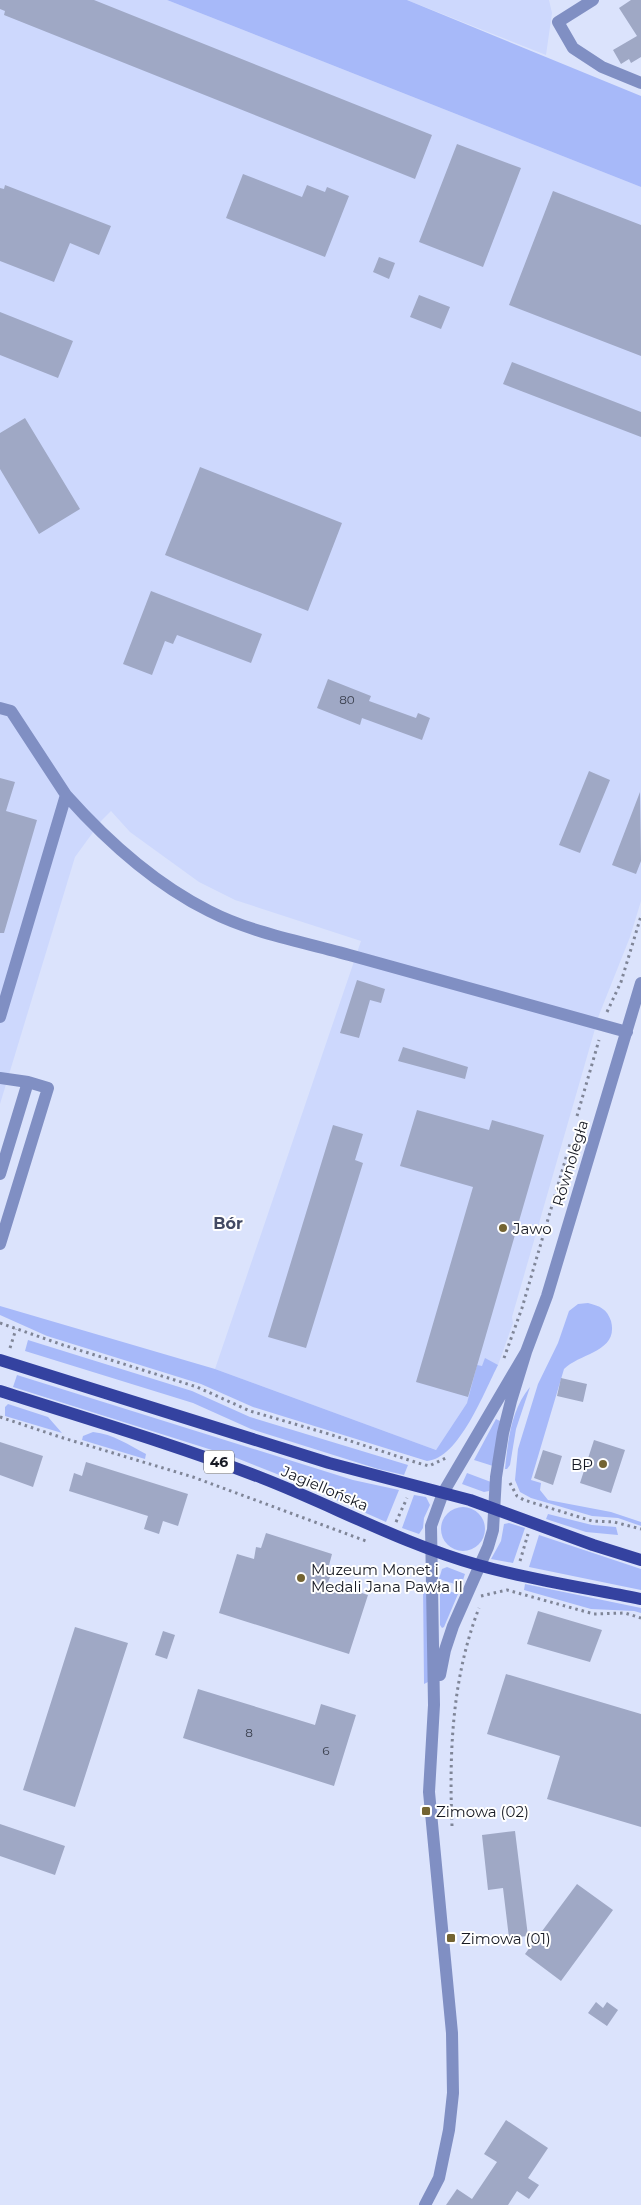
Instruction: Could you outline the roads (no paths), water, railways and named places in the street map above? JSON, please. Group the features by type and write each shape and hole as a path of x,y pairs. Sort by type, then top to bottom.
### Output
{"main road":[{"name":"Jagiellońska","path":"0,1360 329,1464 443,1492 494,1508 592,1545 641,1560"},
{"name":"Jagiellońska","path":"0,1392 201,1455 264,1479 431,1550 480,1566 641,1599"}],"street":[{"path":"593,0 558,22 562,29 573,48 602,67 641,83"},
{"path":"0,708 11,711 66,795 95,828 150,875 209,912 270,935 335,950 626,1032"},
{"path":"0,1017 66,795"},
{"name":"Równoległa","path":"434,1705 444,1650 480,1566 493,1530 503,1433 526,1352 547,1296 641,983"},
{"path":"0,1078 28,1082 48,1088 0,1244"},
{"path":"0,1174 28,1082"},
{"name":"Równoległa","path":"434,1705 432,1526 443,1492 526,1352"},
{"path":"425,2205 439,2178 449,2130 453,2093 452,2033 429,1792 434,1705"}],"place":[{"name":"Jawo","path":"503,1228"},
{"name":"BP","path":"603,1464"},
{"name":"Muzeum Monet i Medali Jana Pawła II","path":"301,1578"},
{"name":"Zimowa (02)","path":"426,1811"},
{"name":"Zimowa (01)","path":"451,1938"}],"district":[{"name":"Bór","path":"228,1223"}]}
